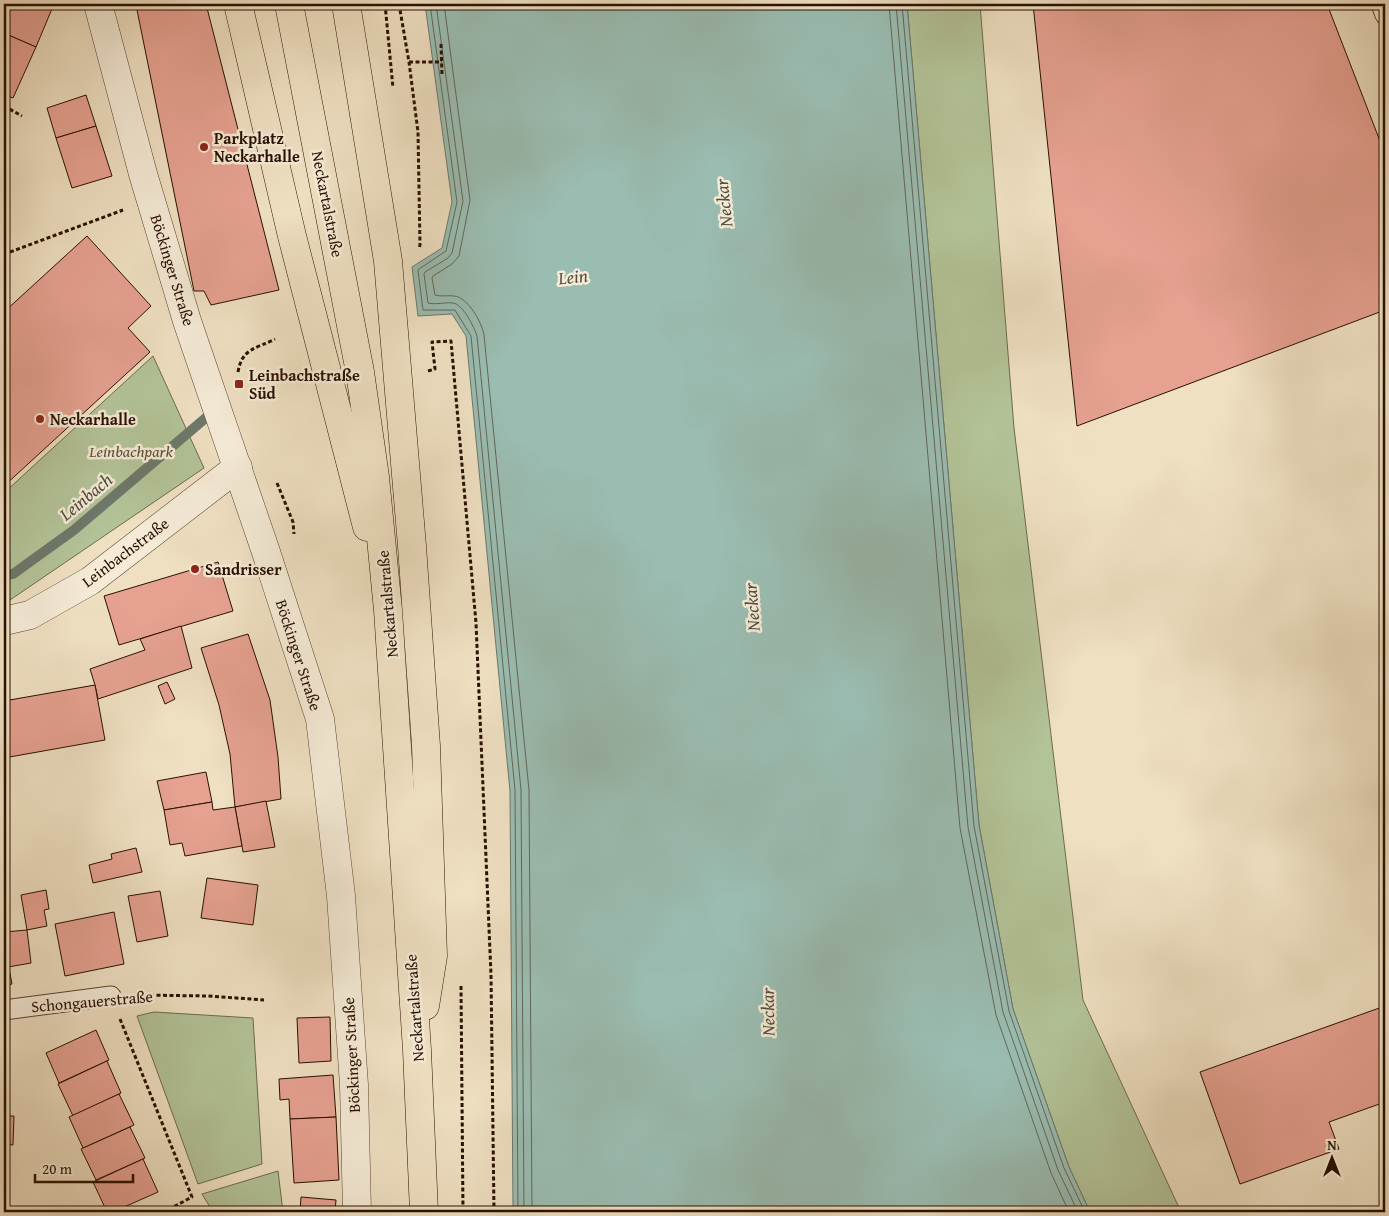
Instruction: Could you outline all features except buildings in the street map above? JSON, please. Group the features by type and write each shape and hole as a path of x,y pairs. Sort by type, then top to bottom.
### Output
{"main road":[{"path":"238,4 292,236 388,610"},
{"name":"Neckartalstraße","path":"289,4 360,372 375,477 388,610 417,1050 424,1212"},
{"path":"346,4 388,261 412,546 426,746 434,956 417,1050"}],"street":[{"name":"Böckinger Straße","path":"98,4 143,174 187,321 272,569 320,719 341,896 354,1085 357,1212"},
{"name":"Leinbachstraße","path":"4,621 30,615 90,581 233,455"}],"lane":[{"path":"1381,4 1385,15"},
{"name":"Schongauerstraße","path":"4,1010 111,996"}],"path":[{"path":"399,4 418,132 420,245 418,251"},
{"path":"441,44 442,74"},
{"path":"409,62 442,62"},
{"path":"4,106 22,116"},
{"path":"10,252 152,200"},
{"path":"237,378 239,364 247,351 275,339"},
{"path":"426,372 435,369 432,342 451,341 476,623 491,975 494,1212"},
{"name":"Schongauerstraße","path":"111,996 146,994 264,1000"},
{"path":"111,996 192,1197 164,1212"}],"green space":[{"path":"907,4 980,4 1014,428 1083,1000 1181,1212 1090,1212 1069,1167 1013,1009 979,825"},
{"name":"Leinbachpark","path":"153,356 204,468 10,600 4,601 4,493"},
{"path":"154,1012 253,1018 262,1164 198,1184 137,1016"},
{"path":"278,1171 283,1212 213,1212 202,1194"}],"water":[{"path":"425,4 907,4 979,825 1013,1009 1069,1167 1090,1212 513,1212 510,791 466,336 452,314 418,316 412,267 442,248 452,202"}],"waterway":[{"name":"Leinbach","path":"4,575 13,574 74,530 208,416"}],"place":[{"name":"Parkplatz Neckarhalle","path":"204,147"},
{"name":"Leinbachstraße Süd","path":"239,384"},
{"name":"Neckarhalle","path":"40,419"},
{"name":"Sandrisser","path":"195,569"}],"water label":[{"name":"Neckar","path":"724,203"},
{"name":"Lein","path":"573,277"},
{"name":"Neckar","path":"752,607"},
{"name":"Neckar","path":"768,1012"}]}
